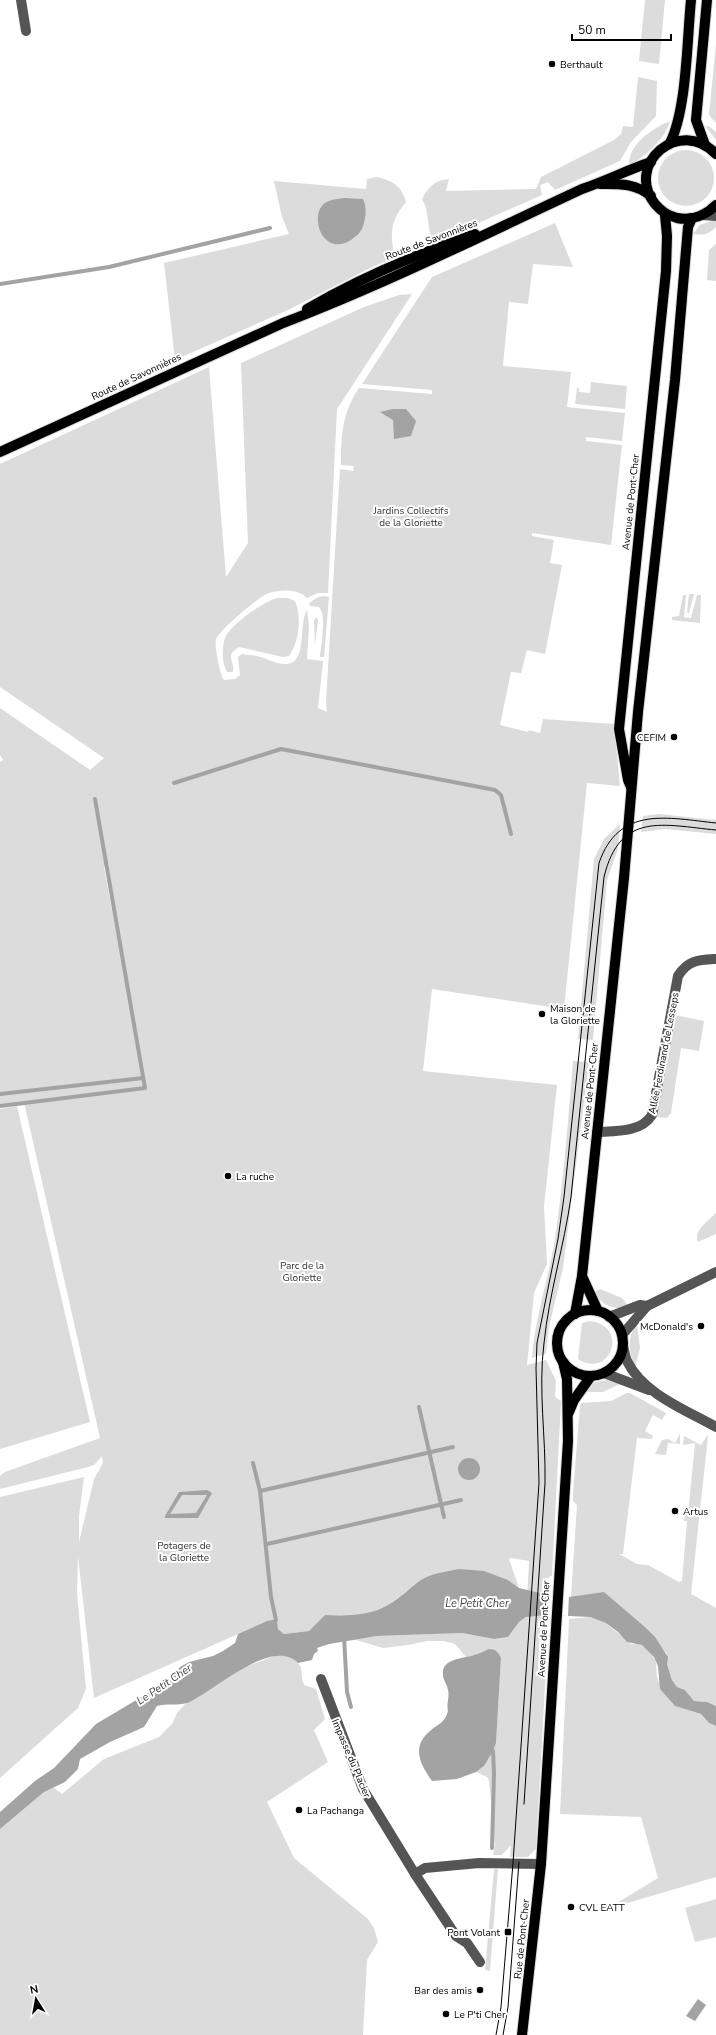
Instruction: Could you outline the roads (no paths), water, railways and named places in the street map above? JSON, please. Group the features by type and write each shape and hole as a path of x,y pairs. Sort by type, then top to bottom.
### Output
{"main road":[{"path":"670,143 675,132 682,99 691,0"},
{"path":"705,145 696,120 707,0"},
{"path":"716,154 705,145 688,140 670,143 659,151 651,162 647,179 651,196 665,215 692,218 702,215 716,205"},
{"name":"Route de Savonnières","path":"0,452 283,323 325,307 411,269 626,170 651,162"},
{"name":"Route de Savonnières","path":"598,184 627,184 640,189 651,196"},
{"name":"Avenue de Pont-Cher","path":"633,790 628,780 619,729 666,271 667,236 665,215"},
{"name":"Avenue de Pont-Cher","path":"575,1314 582,1276 633,790 638,712 675,380 688,227 692,218"},
{"path":"582,1276 598,1311"},
{"path":"590,1310 598,1311 609,1317 617,1325 622,1335 623,1346 617,1362 604,1373 590,1376 580,1375 570,1370 558,1354 558,1335 564,1323 575,1314 590,1310"},
{"name":"Avenue de Pont-Cher","path":"542,1846 569,1414 567,1379 563,1362"},
{"name":"Avenue de Pont-Cher","path":"569,1414 574,1400 590,1376"},
{"name":"Rue de Pont-Cher","path":"522,2035 542,1846"}],"street":[{"path":"21,0 26,31"},
{"path":"702,215 716,216"},
{"name":"Allée Ferdinand de Lesseps","path":"596,1132 636,1128 648,1120 652,1115 678,976 684,966 697,960 716,959"},
{"path":"622,1335 647,1306 716,1272"},
{"path":"609,1317 640,1305 647,1306"},
{"path":"623,1346 626,1360 640,1378 657,1394"},
{"path":"604,1373 657,1394 716,1427"},
{"name":"Impasse du Placier","path":"321,1679 363,1788 415,1874 456,1936 467,1943 480,1962"},
{"path":"415,1874 425,1868 479,1863 541,1864"}],"water":[{"path":"344,198 363,199 366,209 364,223 360,232 351,240 340,244 332,243 325,238 320,231 318,222 319,213 322,206 329,201"},
{"path":"393,409 406,409 416,421 411,436 394,439 393,420 380,412"},
{"path":"469,1458 477,1461 480,1469 477,1477 469,1480 461,1477 458,1469 461,1461"},
{"path":"207,1490 212,1493 198,1518 165,1518 179,1492","holes":["182,1495 207,1495 196,1513 170,1514"]},
{"name":"Le Petit Cher","path":"459,1569 484,1571 508,1580 519,1588 548,1595 569,1597 604,1592 655,1637 668,1657 667,1664 672,1680 677,1687 685,1690 694,1701 707,1702 716,1706 716,1726 709,1723 701,1714 675,1706 660,1689 658,1666 654,1657 642,1645 627,1642 618,1632 606,1623 590,1617 547,1615 526,1617 519,1622 508,1637 494,1639 462,1633 377,1636 329,1644 317,1648 318,1651 314,1654 312,1660 298,1663 287,1657 273,1656 242,1669 187,1703 157,1706 144,1727 110,1742 80,1759 78,1769 65,1782 44,1792 0,1829 0,1812 35,1781 54,1768 96,1724 170,1680 180,1667 189,1662 213,1656 223,1651 235,1643 238,1634 267,1621 277,1619 278,1629 284,1634 309,1631 325,1615 350,1615 381,1609 401,1596 421,1580 439,1573"},
{"path":"489,1649 496,1651 501,1658 496,1743 493,1751 484,1766 476,1772 457,1779 432,1781 421,1762 419,1749 424,1737 441,1723 447,1715 448,1693 443,1677 443,1669 449,1662 476,1655"},
{"path":"698,1999 706,2005 695,2021 686,2016"}],"waterway":[{"path":"0,284 109,267 270,228"},
{"path":"174,783 281,749 495,790 501,795 511,834"},
{"path":"0,1106 145,1088 95,799"},
{"path":"0,1094 143,1078"},
{"path":"419,1407 444,1517"},
{"path":"260,1491 453,1447"},
{"path":"253,1463 260,1491 271,1597 276,1620"},
{"path":"267,1544 461,1500"},
{"path":"344,1636 347,1692 351,1707"},
{"path":"492,1848 494,1774 493,1751"}],"tram line":[{"path":"496,2035 501,2007 513,1863 539,1483 536,1368 537,1343 558,1239 564,1197 599,863 608,844 619,832 632,824 647,819 663,818 716,823"},
{"path":"524,1804 545,1483 542,1361 549,1306 565,1234 571,1197 604,877 611,856 621,841 632,832 646,827 661,825 716,830"},
{"path":"503,2035 508,2007 519,1862"}],"place":[{"name":"Berthault","path":"552,64"},
{"name":"CEFIM","path":"674,737"},
{"name":"Maison de la Gloriette","path":"542,1014"},
{"name":"La ruche","path":"228,1176"},
{"name":"McDonald's","path":"701,1326"},
{"name":"Artus","path":"675,1511"},
{"name":"La Pachanga","path":"299,1810"},
{"name":"CVL EATT","path":"571,1907"},
{"name":"Pont Volant","path":"508,1932"},
{"name":"Bar des amis","path":"480,1990"},
{"name":"Le P'ti Cher","path":"446,2014"}],"park label":[{"name":"Jardins Collectifs de la Gloriette","path":"411,516"},
{"name":"Parc de la Gloriette","path":"302,1270"},
{"name":"Potagers de la Gloriette","path":"184,1550"}]}
